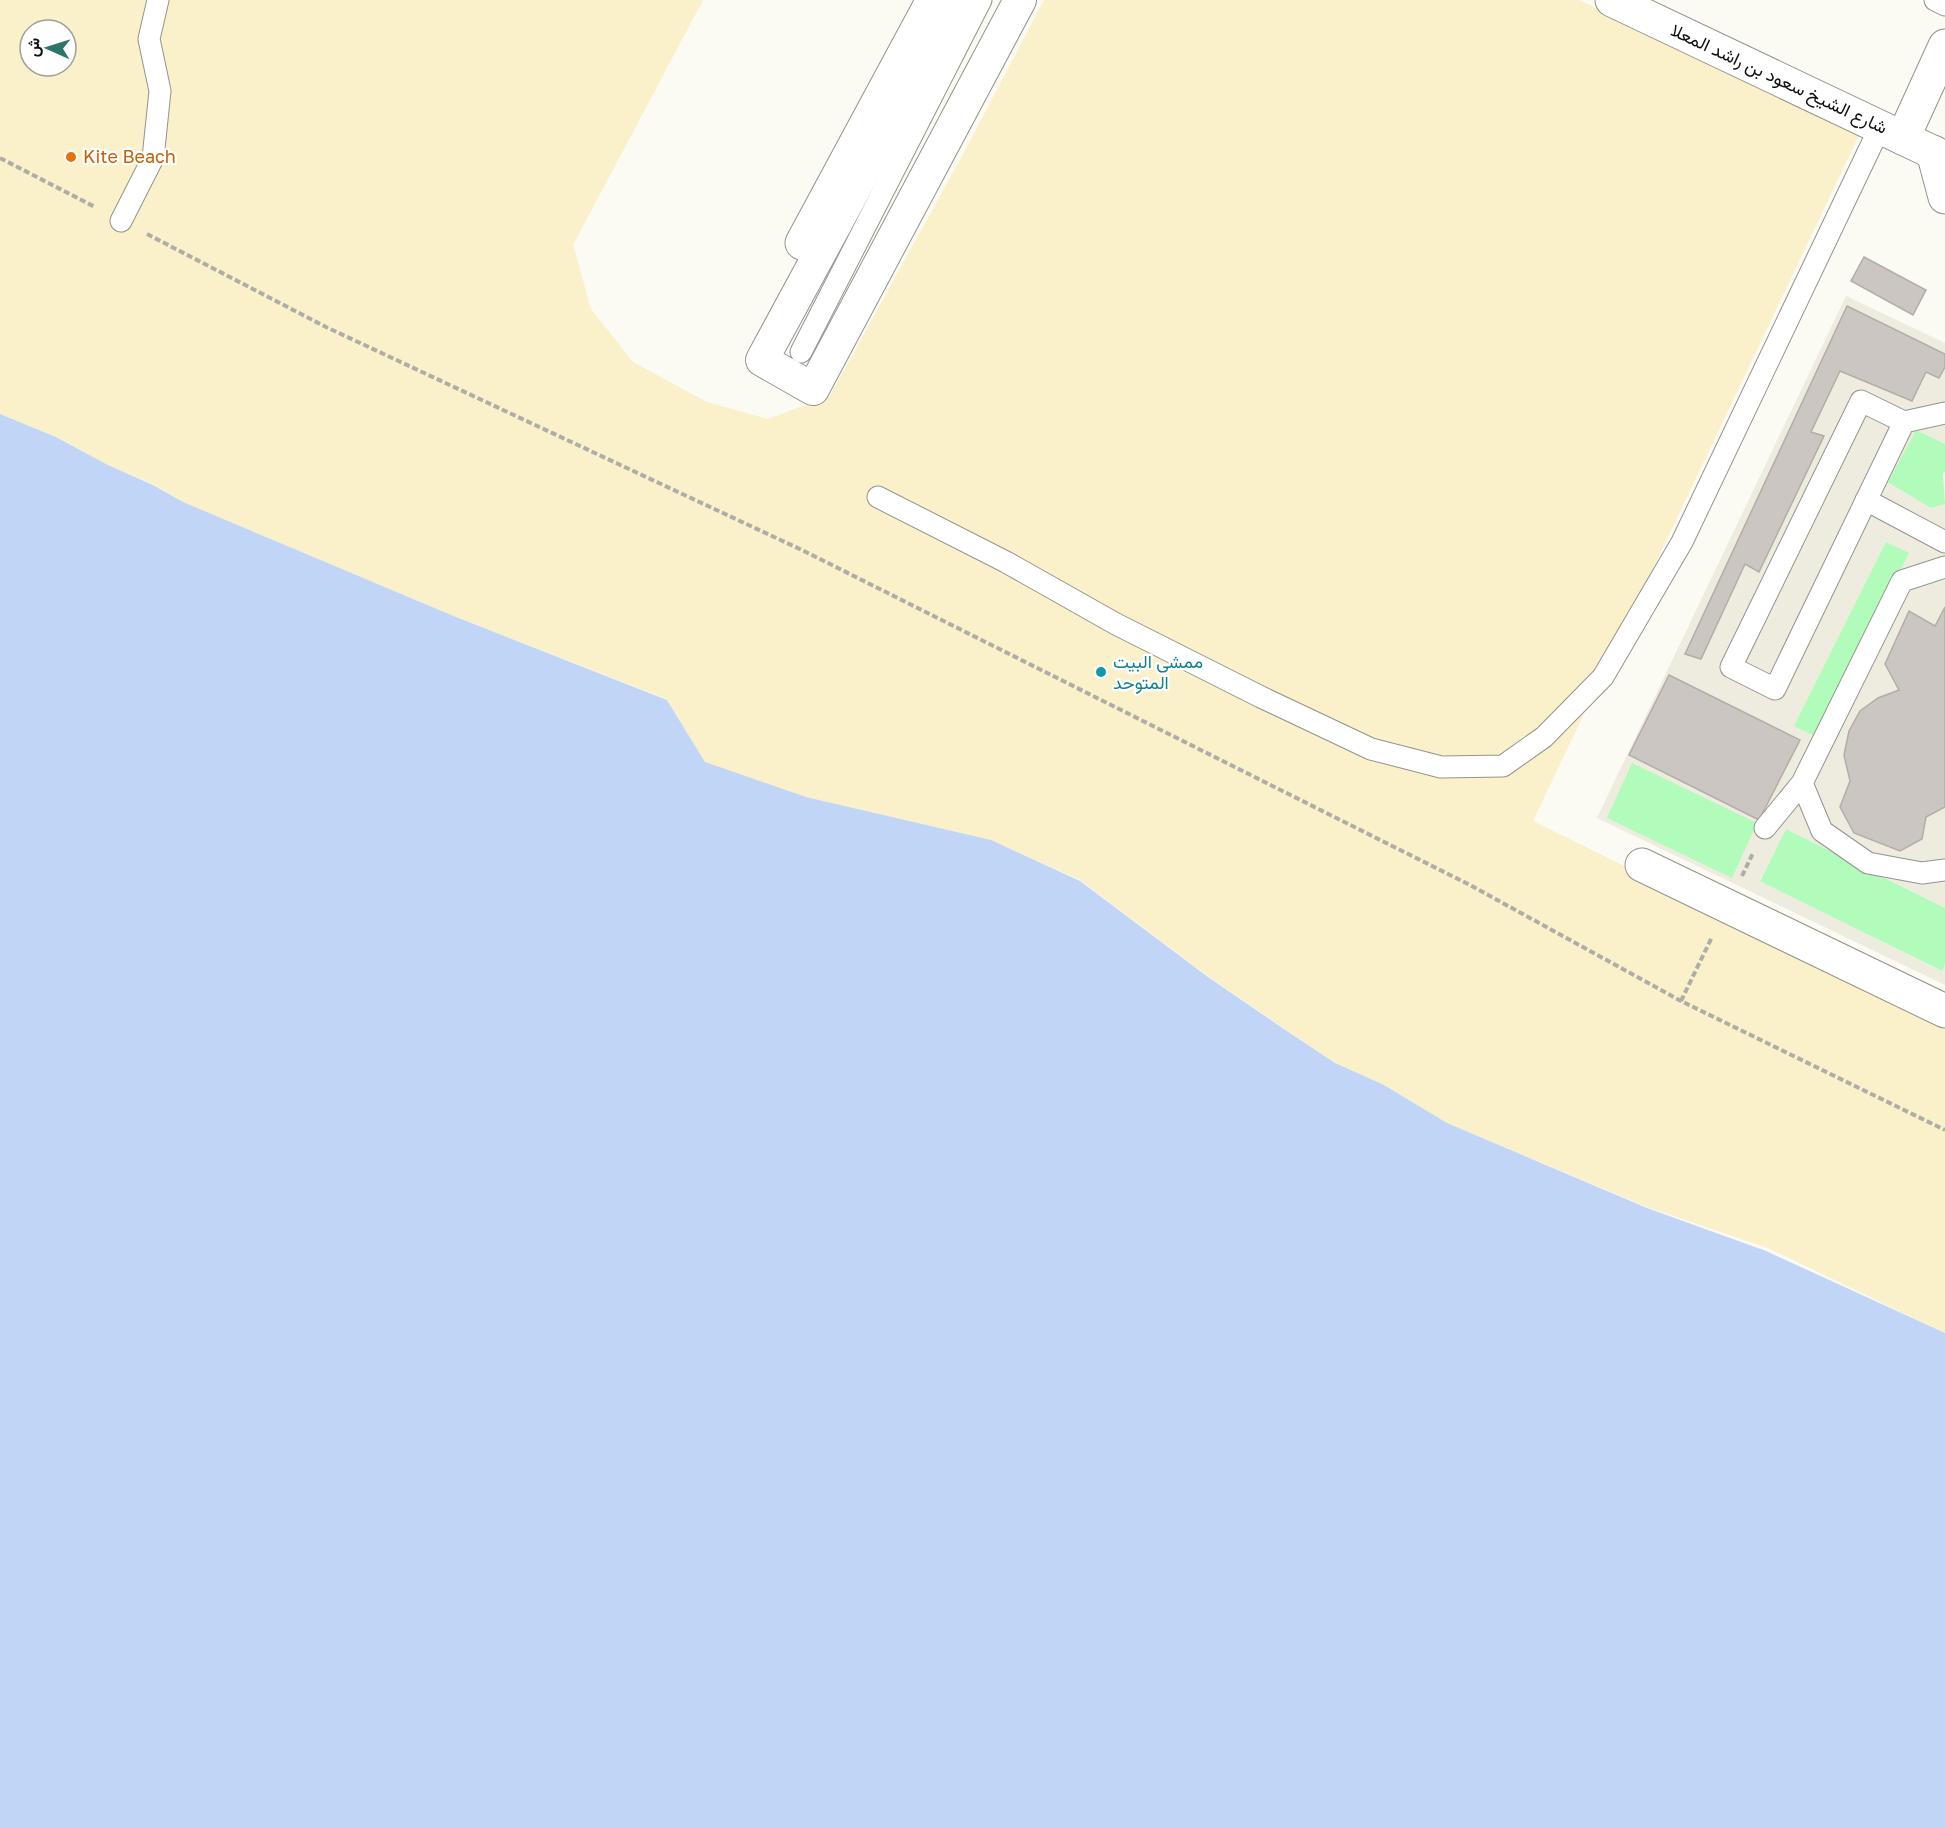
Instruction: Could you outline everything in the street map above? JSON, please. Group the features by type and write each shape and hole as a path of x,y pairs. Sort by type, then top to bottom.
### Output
{"street":[{"path":"802,243 933,0"},
{"path":"957,0 762,360 813,388 1020,0"},
{"name":"شارع الشيخ سعود بن راشد المعلا","path":"1612,0 1939,155"},
{"path":"1891,132 1945,46"},
{"path":"1939,155 1945,197"},
{"path":"1642,865 1945,1011"}],"lane":[{"path":"121,221 153,158 160,91 149,39 158,0"},
{"path":"801,352 981,0"},
{"path":"1935,0 1945,5"},
{"path":"878,497 1006,562 1116,624 1371,749 1441,767 1503,766 1544,737 1608,668 1682,542 1891,132"},
{"path":"1904,422 1775,689 1731,668 1861,401 1904,422 1945,413"},
{"path":"1866,500 1945,542"},
{"path":"1765,828 1802,783 1902,581 1945,567"},
{"path":"1802,783 1822,831 1868,863 1922,873 1945,870"}],"path":[{"path":"0,158 327,327 815,556 1470,885 1681,1001 1945,1130"}],"shaded area":[{"path":"1846,296 1945,343 1945,354 1847,307 1685,653 1701,658 1745,564 1759,572 1823,436 1811,432 1840,371 1912,401 1926,372 1939,378 1945,367 1945,444 1916,431 1931,508 1945,504 1945,607 1935,626 1909,611 1885,664 1899,690 1878,698 1860,711 1849,731 1844,755 1850,781 1840,807 1854,833 1900,851 1926,817 1945,807 1945,908 1786,829 1760,880 1941,971 1945,964 1945,985 1597,818","holes":["1669,675 1800,740 1759,820 1629,755"]}],"green space":[{"path":"1916,430 1945,444 1945,472 1943,473 1945,504 1931,508 1888,482"},
{"path":"1886,542 1909,553 1817,737 1794,726"},
{"path":"1632,763 1757,823 1732,878 1607,818"},
{"path":"1786,829 1945,908 1945,964 1942,971 1760,881"}],"sand":[{"name":"ممشى البيت المتوحد","path":"0,0 703,0 573,245 591,309 633,362 707,402 768,419 830,396 968,145 1044,0 1579,0 1859,135 1533,821 1945,1025 1945,1333 1768,1248 1647,1207 1447,1123 1384,1085 1335,1063 1209,977 1080,880 991,840 806,797 705,762 667,699 456,617 183,502 153,484 108,465 57,437 0,414"}],"water":[{"path":"0,414 56,437 183,502 456,617 667,700 705,762 806,797 991,840 1080,881 1208,977 1335,1063 1384,1085 1447,1123 1647,1208 1766,1251 1945,1333 1945,1828 0,1828"}],"building":[{"path":"1864,257 1926,290 1913,315 1851,281"},
{"path":"1847,306 1945,354 1945,367 1939,378 1926,372 1912,401 1840,371 1811,432 1824,436 1759,572 1745,564 1701,659 1685,654"},
{"path":"1945,607 1945,807 1926,817 1922,839 1900,851 1854,833 1840,807 1850,781 1844,755 1849,731 1860,711 1878,698 1899,690 1885,664 1909,611 1935,626"},
{"path":"1669,675 1800,740 1759,820 1629,755"}],"place":[{"name":"Kite Beach","path":"71,157"},
{"name":"ممشى البيت المتوحد","path":"1101,672"}]}
